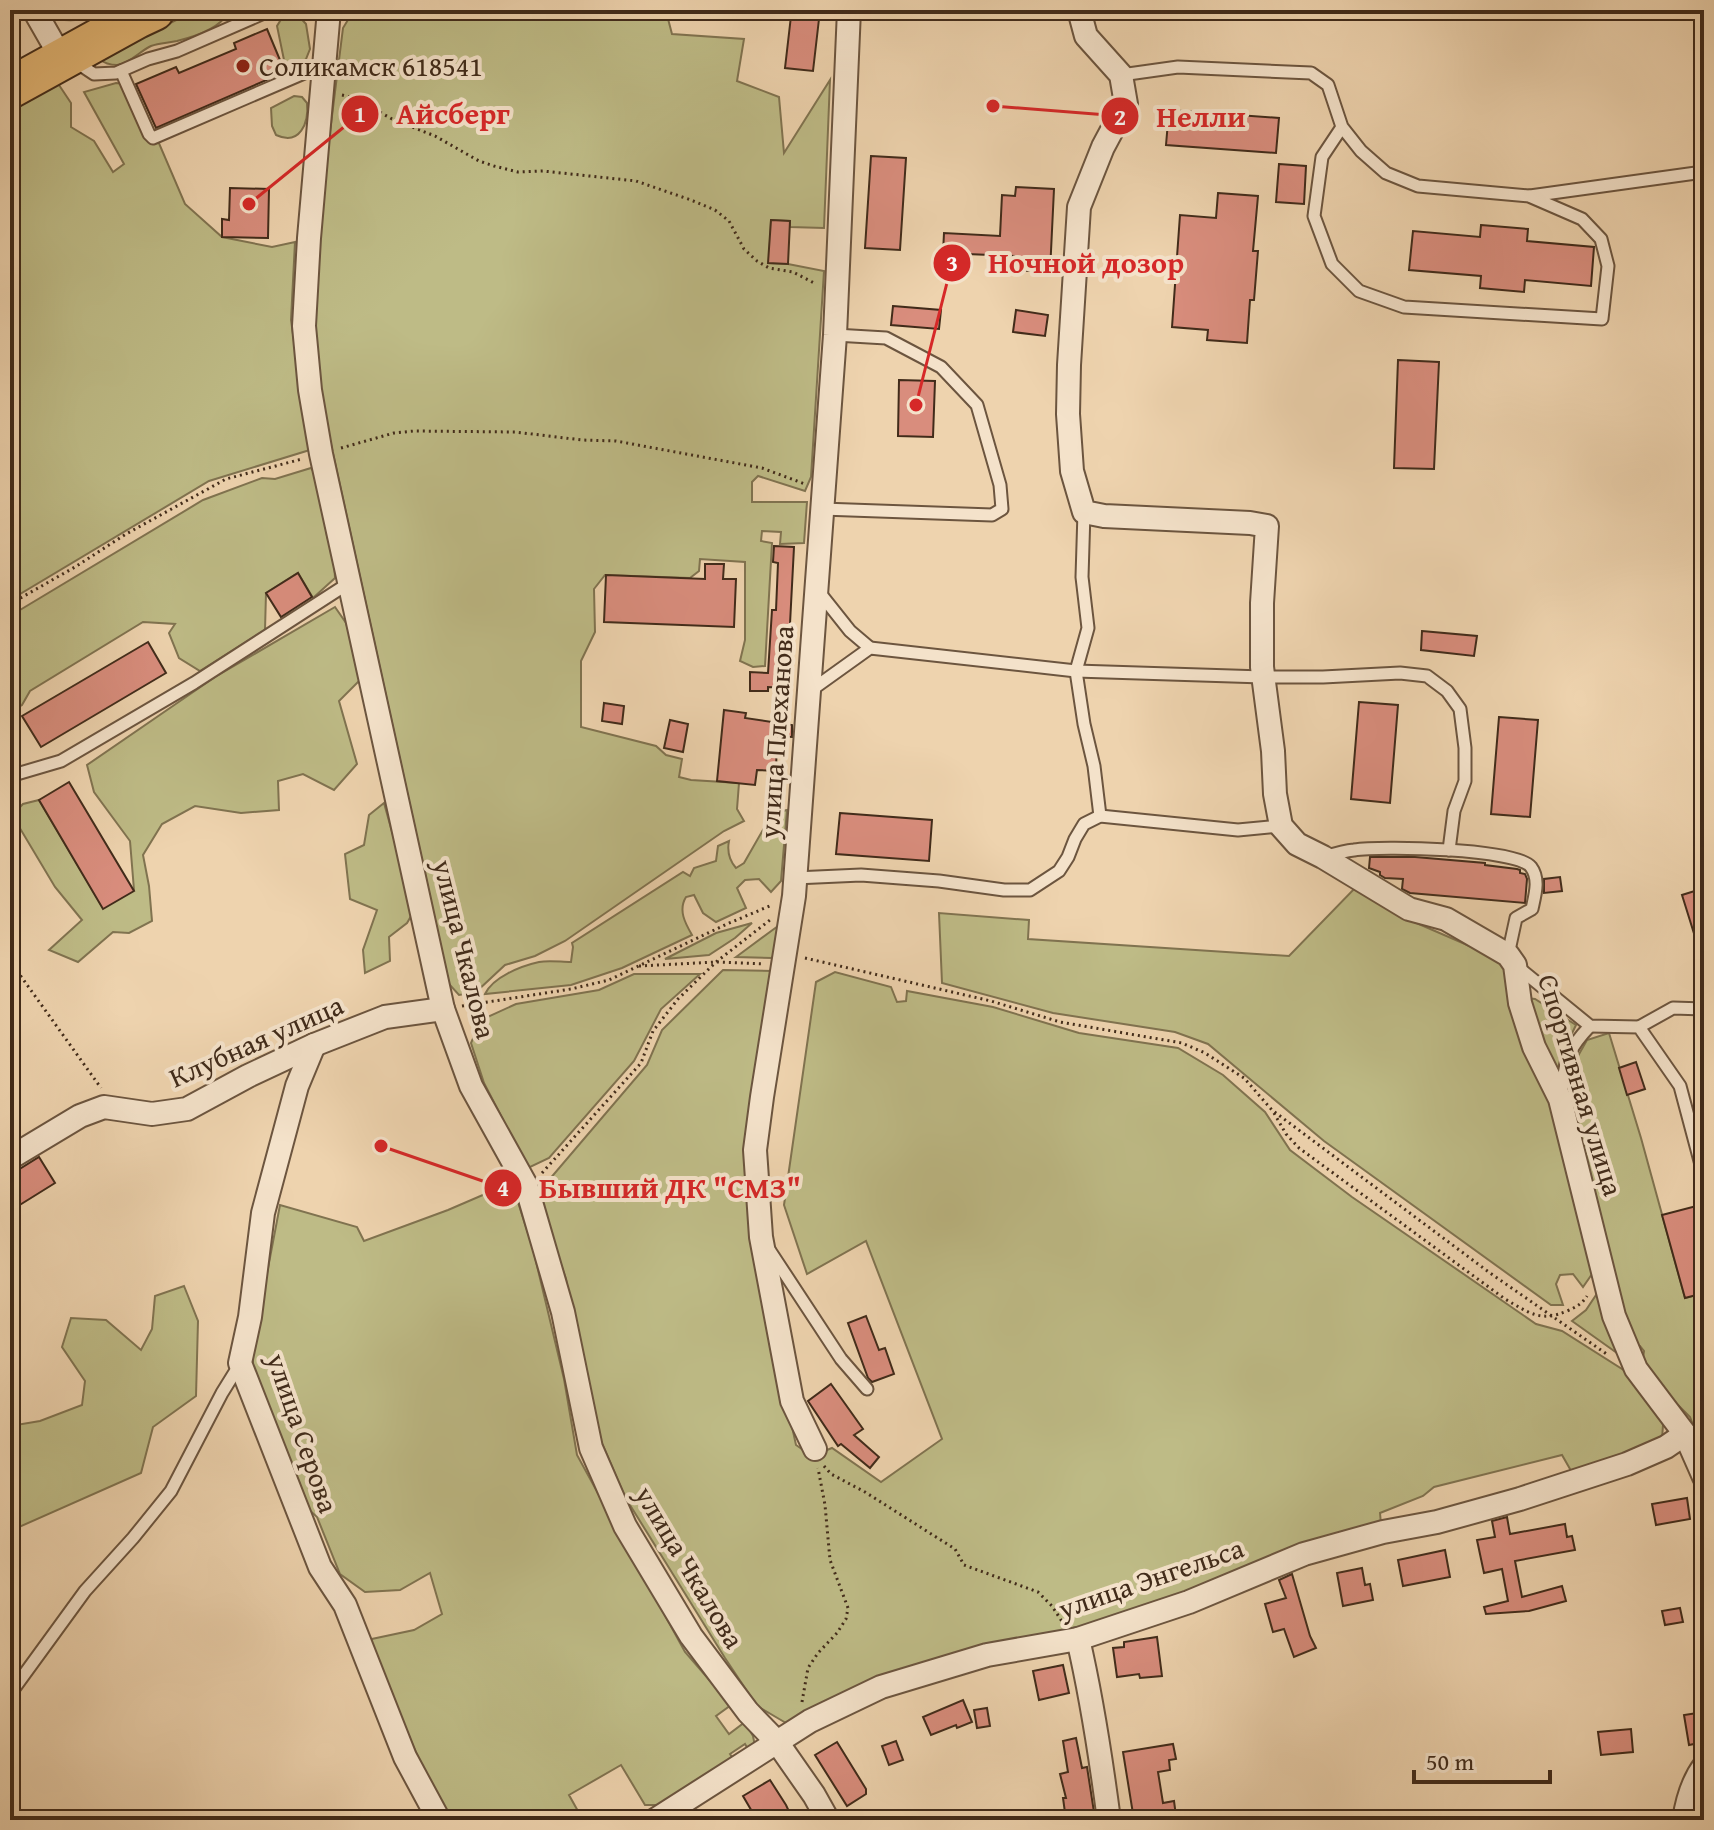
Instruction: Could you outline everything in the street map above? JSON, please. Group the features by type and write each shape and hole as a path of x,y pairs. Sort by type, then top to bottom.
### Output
{"highway":[{"path":"10,88 142,13"}],"street":[{"path":"34,10 68,55"},
{"name":"улица Чкалова","path":"329,10 304,326 310,390 321,454 443,1009 471,1086 526,1185 563,1312 591,1448 625,1526 691,1636 748,1712 777,1742 828,1820"},
{"name":"улица Плеханова","path":"815,1449 792,1401 761,1237 755,1150 794,887 835,335 849,10"},
{"path":"1079,10 1086,36 1121,75 1126,104 1103,147 1079,207 1069,365 1072,471 1084,512 1104,516 1267,526 1262,603 1263,677 1281,826"},
{"name":"Спортивная улица","path":"1281,826 1297,844 1409,909 1446,919 1512,960 1520,1003 1534,1047 1560,1099 1614,1316 1636,1369 1685,1434 1704,1477"},
{"name":"Клубная улица","path":"10,1158 80,1116 104,1107 152,1114 187,1109 314,1045 385,1017 443,1009"},
{"name":"улица Серова","path":"314,1045 297,1086 263,1213 250,1317 240,1363 320,1567 345,1605 405,1757 439,1820"},
{"name":"улица Энгельса","path":"655,1820 802,1726 881,1687 987,1655 1076,1640 1189,1602 1304,1554 1520,1499 1627,1464 1666,1447 1685,1434"},
{"path":"1076,1640 1086,1671 1109,1820"},
{"path":"1684,1820 1687,1800 1704,1766"}],"lane":[{"path":"68,55 94,74 105,75 177,51 271,10"},
{"path":"1121,75 1178,67 1311,73 1328,85 1342,127 1361,151 1386,173 1418,186 1529,196 1696,173"},
{"path":"121,71 153,138 324,74"},
{"path":"1342,127 1322,157 1314,216 1332,264 1359,291 1404,307 1602,319 1608,266 1601,239 1582,219 1529,196"},
{"path":"823,500 992,515 1002,509 1000,485 977,405 950,376 941,367 886,338 835,335"},
{"path":"1084,512 1082,577 1088,628 1076,671 1100,816"},
{"path":"10,776 61,761 194,683 350,583"},
{"path":"816,589 850,631 870,648 1076,671 1263,677 1400,673 1427,676 1447,691 1460,709 1465,748 1465,781 1454,811 1449,850"},
{"path":"809,692 870,648"},
{"path":"794,887 861,875 1030,890 1059,871 1084,824 1100,816 1238,830 1281,826"},
{"path":"1323,857 1355,849 1406,847 1522,860 1531,868 1537,885 1532,909 1516,918 1512,960 1590,1026 1639,1027 1673,1008 1704,1009"},
{"path":"1560,1099 1566,1060 1575,1041 1590,1026"},
{"path":"1639,1027 1680,1086 1704,1176"},
{"path":"761,1237 841,1359 867,1389"},
{"path":"10,1694 85,1591 171,1491 240,1363"}],"path":[{"path":"324,74 345,97 355,98 392,119 435,136 479,161 518,172 543,171 636,181 715,210 729,221 744,249 757,261 769,268 793,272 813,281 836,304"},
{"path":"10,604 126,534 226,479 404,432 515,432 616,441 762,468 823,500"},
{"path":"443,1009 609,980 727,924 794,887"},
{"path":"526,1185 542,1172 641,1063 653,1031 678,999 716,962 774,916 794,887"},
{"path":"636,967 784,959 991,1001 1060,1022 1182,1043 1205,1053 1244,1078 1272,1110 1292,1141 1321,1166 1505,1299 1534,1315 1554,1317 1583,1303 1602,1267"},
{"path":"10,961 88,1072 118,1109"},
{"path":"1272,1110 1490,1273 1608,1356 1636,1369"},
{"path":"815,1449 831,1474 955,1549 964,1565 1038,1592 1076,1640"},
{"path":"802,1726 802,1700 808,1668 837,1633 846,1619 848,1608 830,1560 825,1505 815,1449"}],"shaded area":[{"path":"55,10 109,10 71,20 58,19"},
{"path":"206,10 225,10 227,14 205,32 151,46 121,64 110,64 99,59 186,15"},
{"path":"354,10 593,10 667,15 672,34 744,39 737,81 779,97 784,153 830,80 824,228 790,227 790,221 771,220 769,263 824,271 811,477 805,491 758,476 752,482 752,502 807,502 804,543 780,544 781,532 762,531 761,541 772,543 765,666 753,667 740,661 745,640 745,562 700,559 699,571 690,578 605,575 594,589 595,632 581,661 581,727 656,746 666,755 682,759 679,777 739,783 737,809 744,821 724,831 565,941 535,956 505,965 476,992 459,995 449,984 320,394 315,335 321,204 343,28"},
{"path":"285,13 297,14 306,24 310,49 306,59 294,67 284,60 277,26"},
{"path":"57,82 71,103 71,127 94,141 113,172 124,164 84,92 116,83 134,85 185,204 222,237 272,247 295,242 291,320 305,420 313,449 209,481 10,600 10,109"},
{"path":"294,96 302,97 307,103 306,118 297,135 284,138 276,135 272,126 271,108"},
{"path":"311,468 320,481 335,578 313,598 298,573 266,593 265,630 200,671 179,658 169,633 175,624 143,622 30,691 22,705 10,712 10,616 203,500 262,478 275,479"},
{"path":"335,607 346,623 362,678 339,701 357,764 334,790 303,774 278,781 279,810 241,813 195,806 162,824 143,855 152,921 129,933 113,932 78,962 49,950 82,920 55,887 12,815 23,804 39,800 103,908 134,890 130,841 94,792 87,765 215,677"},
{"path":"384,803 414,911 407,923 389,937 390,961 365,973 363,950 377,910 350,899 345,854 364,845 369,815"},
{"path":"787,810 781,881 771,892 759,879 745,880 737,888 746,908 716,922 703,913 694,895 686,897 683,912 692,935 622,968 571,985 485,994 494,982 524,966 543,961 571,962 572,943 683,872 690,876 694,868 716,861 718,846 729,841 730,856 736,868 744,863 777,812"},
{"path":"1356,887 1405,918 1495,957 1509,976 1556,1106 1592,1248 1592,1274 1583,1287 1573,1274 1560,1275 1556,1284 1563,1305 1551,1305 1324,1141 1208,1044 1175,1032 1053,1013 942,983 939,913 1029,920 1028,939 1289,956"},
{"path":"752,923 709,955 665,959 716,933"},
{"path":"778,926 776,951 772,958 736,957"},
{"path":"723,970 773,971 760,1281 796,1445 812,1456 832,1448 881,1482 942,1439 866,1241 807,1274 784,1205 816,982 835,972 891,987 897,1002 906,1001 907,991 993,1007 1079,1033 1178,1048 1223,1075 1265,1112 1290,1150 1352,1197 1536,1324 1562,1331 1633,1376 1659,1408 1662,1439 1574,1476 1562,1455 1434,1487 1423,1496 1380,1513 1381,1524 1180,1598 1078,1631 892,1677 786,1723 757,1706 625,1497 592,1420 566,1279 537,1194 647,1065 662,1030"},
{"path":"634,974 700,974 661,1009 634,1061 549,1158 528,1168 484,1083 471,1043 481,1020 516,1004 599,990"},
{"path":"1526,998 1535,999 1576,1025 1561,1056 1557,1073 1547,1060"},
{"path":"1609,1033 1685,1298 1704,1293 1704,1453 1690,1417 1642,1365 1644,1351 1640,1346 1631,1347 1567,1098 1574,1063 1587,1040"},
{"path":"506,1185 516,1196 533,1249 564,1379 577,1455 685,1652 731,1705 716,1716 729,1734 745,1722 753,1736 755,1746 749,1751 745,1744 730,1754 735,1762 669,1805 645,1805 621,1765 569,1795 583,1820 450,1820 435,1796 367,1640 414,1630 442,1614 430,1573 400,1590 365,1592 340,1574 317,1517 305,1506 253,1374 253,1347 280,1205 357,1227 364,1241"},
{"path":"184,1286 198,1321 196,1396 153,1427 141,1473 10,1531 10,1426 40,1421 82,1405 85,1381 62,1347 71,1318 106,1320 141,1350 152,1329 155,1296"},
{"path":"1602,1286 1624,1358 1572,1321 1586,1310"}],"building":[{"path":"791,16 819,19 813,71 785,68"},
{"path":"267,29 285,72 156,128 136,84 176,67 179,73 236,49 234,43"},
{"path":"1169,110 1279,118 1276,153 1166,145"},
{"path":"871,156 906,158 900,250 865,248"},
{"path":"1279,164 1306,166 1304,204 1276,202"},
{"path":"1016,187 1054,189 1050,272 1013,270 1014,256 943,253 944,233 1000,236 1002,195 1015,196"},
{"path":"230,188 269,189 268,238 222,237 222,219 229,220"},
{"path":"1218,193 1258,196 1253,251 1258,251 1247,343 1207,340 1208,330 1172,327 1180,215 1216,218"},
{"path":"771,220 790,221 788,264 768,263"},
{"path":"1481,225 1528,229 1527,241 1594,247 1591,286 1525,280 1524,292 1480,288 1481,276 1409,270 1413,231 1480,237"},
{"path":"893,306 941,310 939,329 891,325"},
{"path":"1016,310 1048,315 1045,336 1013,332"},
{"path":"1398,360 1439,362 1434,469 1394,468"},
{"path":"899,380 935,381 933,437 898,436"},
{"path":"774,546 794,547 788,688 768,687 768,691 750,691 750,672 768,673 772,610 776,610 778,563 773,562"},
{"path":"705,564 724,564 723,579 736,579 734,627 604,622 606,575 705,579"},
{"path":"298,573 312,597 281,617 266,593"},
{"path":"1422,631 1477,636 1474,656 1421,650"},
{"path":"148,642 166,673 41,747 22,716"},
{"path":"1359,702 1398,705 1390,803 1351,799"},
{"path":"604,703 624,706 622,724 602,721"},
{"path":"724,710 746,713 745,718 792,725 792,737 777,736 776,771 757,770 755,785 717,781"},
{"path":"1499,717 1538,720 1530,817 1491,814"},
{"path":"670,720 688,724 683,752 664,748"},
{"path":"69,782 134,891 103,909 39,800"},
{"path":"840,813 932,820 929,861 836,854"},
{"path":"1370,857 1415,857 1517,869 1527,879 1525,903 1410,893 1402,889 1403,879 1385,878 1380,872 1369,868"},
{"path":"1560,877 1562,891 1544,893 1544,879"},
{"path":"1704,888 1704,956 1701,956 1682,895"},
{"path":"1636,1062 1645,1089 1627,1095 1619,1068"},
{"path":"39,1157 55,1183 10,1211 10,1175"},
{"path":"1704,1204 1704,1293 1685,1298 1662,1215"},
{"path":"866,1316 879,1350 885,1348 894,1374 872,1382 848,1323"},
{"path":"831,1384 863,1429 854,1435 879,1457 870,1468 841,1444 838,1446 808,1401"},
{"path":"1687,1498 1690,1519 1656,1525 1652,1504"},
{"path":"1507,1517 1510,1534 1565,1524 1567,1537 1572,1536 1575,1550 1515,1561 1522,1597 1562,1586 1566,1601 1529,1611 1486,1614 1484,1607 1508,1601 1502,1569 1484,1573 1477,1540 1495,1537 1492,1521"},
{"path":"1445,1550 1450,1577 1403,1586 1398,1560"},
{"path":"1362,1568 1365,1585 1370,1584 1373,1600 1343,1606 1337,1573"},
{"path":"1292,1574 1316,1648 1294,1657 1284,1629 1273,1632 1265,1604 1286,1598 1279,1580"},
{"path":"1680,1608 1683,1622 1665,1625 1662,1611"},
{"path":"1157,1637 1162,1676 1140,1678 1139,1674 1117,1677 1113,1648 1124,1647 1124,1642"},
{"path":"1063,1665 1069,1693 1039,1700 1033,1671"},
{"path":"963,1700 972,1722 931,1735 923,1717"},
{"path":"987,1708 990,1726 977,1728 974,1710"},
{"path":"1704,1712 1704,1742 1689,1745 1684,1715"},
{"path":"1631,1729 1633,1752 1601,1755 1598,1732"},
{"path":"1076,1738 1082,1768 1087,1767 1094,1812 1081,1813 1081,1820 1066,1820 1063,1798 1066,1798 1060,1774 1068,1772 1063,1741"},
{"path":"896,1741 903,1760 889,1765 882,1746"},
{"path":"837,1742 866,1789 866,1794 847,1806 815,1755"},
{"path":"1173,1744 1176,1759 1169,1760 1170,1770 1158,1772 1163,1803 1174,1801 1176,1816 1170,1817 1171,1820 1134,1820 1123,1752"},
{"path":"770,1780 793,1820 757,1820 743,1796"}],"place":[{"name":"Соликамск 618541","path":"243,66"},
{"name":"Нелли","path":"993,106"},
{"name":"Айсберг","path":"249,204"},
{"name":"Ночной дозор","path":"916,405"},
{"name":"Бывший ДК \"СМЗ\"","path":"381,1146"}]}
